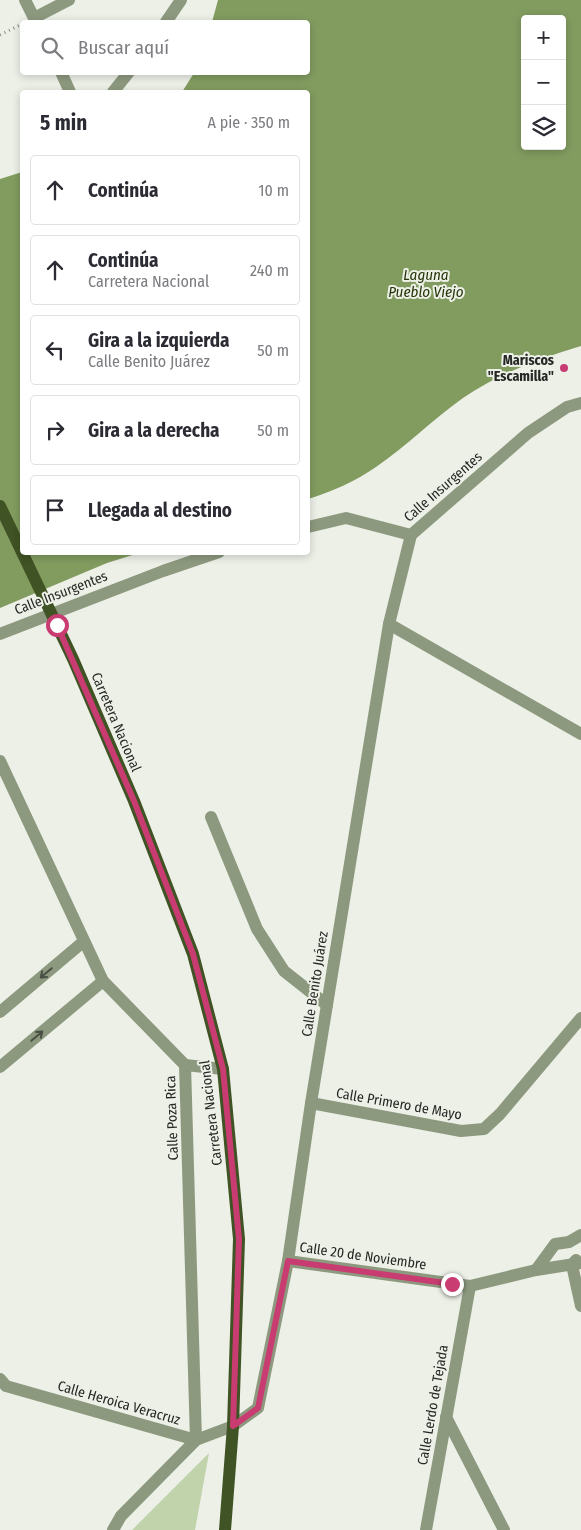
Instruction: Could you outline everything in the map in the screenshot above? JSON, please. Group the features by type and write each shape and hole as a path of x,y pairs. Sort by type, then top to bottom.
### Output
{"main road":[{"name":"Carretera Nacional","path":"0,506 20,548"},
{"name":"Carretera Nacional","path":"23,555 73,659 134,801 193,954 223,1069 239,1239 233,1426 225,1530"}],"street":[{"path":"25,0 31,20"},
{"path":"33,20 69,0"},
{"path":"167,20 181,0"},
{"path":"62,75 69,90"},
{"path":"115,90 127,75"},
{"name":"Calle Insurgentes","path":"310,527 346,518 411,535 528,433 567,407 581,403"},
{"name":"Calle Benito Juárez","path":"233,1426 258,1408 288,1261 311,1103 389,624 411,535"},
{"name":"Calle Insurgentes","path":"5,631 210,555"},
{"path":"389,624 581,734"},
{"path":"0,644 5,631"},
{"name":"Calle Poza Rica","path":"0,761 83,942 103,981 185,1065 196,1440"},
{"path":"211,817 257,929 284,971 327,1004"},
{"path":"0,1012 83,942"},
{"path":"0,1067 103,981"},
{"name":"Calle Primero de Mayo","path":"311,1103 461,1131 484,1129 500,1114 581,1018"},
{"path":"185,1065 223,1069"},
{"path":"536,1270 555,1244 569,1242 581,1236"},
{"path":"581,1254 576,1264 581,1306"},
{"name":"Calle 20 de Noviembre","path":"288,1261 470,1286 536,1270 576,1264"},
{"name":"Calle Lerdo de Tejada","path":"426,1530 470,1286"},
{"name":"Calle Heroica Veracruz","path":"2,1386 196,1440"},
{"path":"446,1417 504,1530"},
{"path":"113,1530 121,1516 196,1440 233,1426"}],"path":[{"path":"0,35 20,26"}],"shaded area":[{"path":"209,1453 195,1530 132,1530"}],"water":[{"name":"Laguna Pueblo Viejo","path":"218,0 581,0 581,346 535,361 490,381 452,406 387,459 368,472 343,486 310,498 310,90 183,90 193,75 310,75 310,20 213,20"},
{"path":"20,173 20,555 133,555 107,563 0,608 0,179"}],"place":[{"name":"Mariscos \"Escamilla\"","path":"564,368"}],"route":[{"path":"57,625 134,801 193,954 223,1069 239,1239 233,1426 258,1408 266,1377 288,1261 452,1284"}]}
